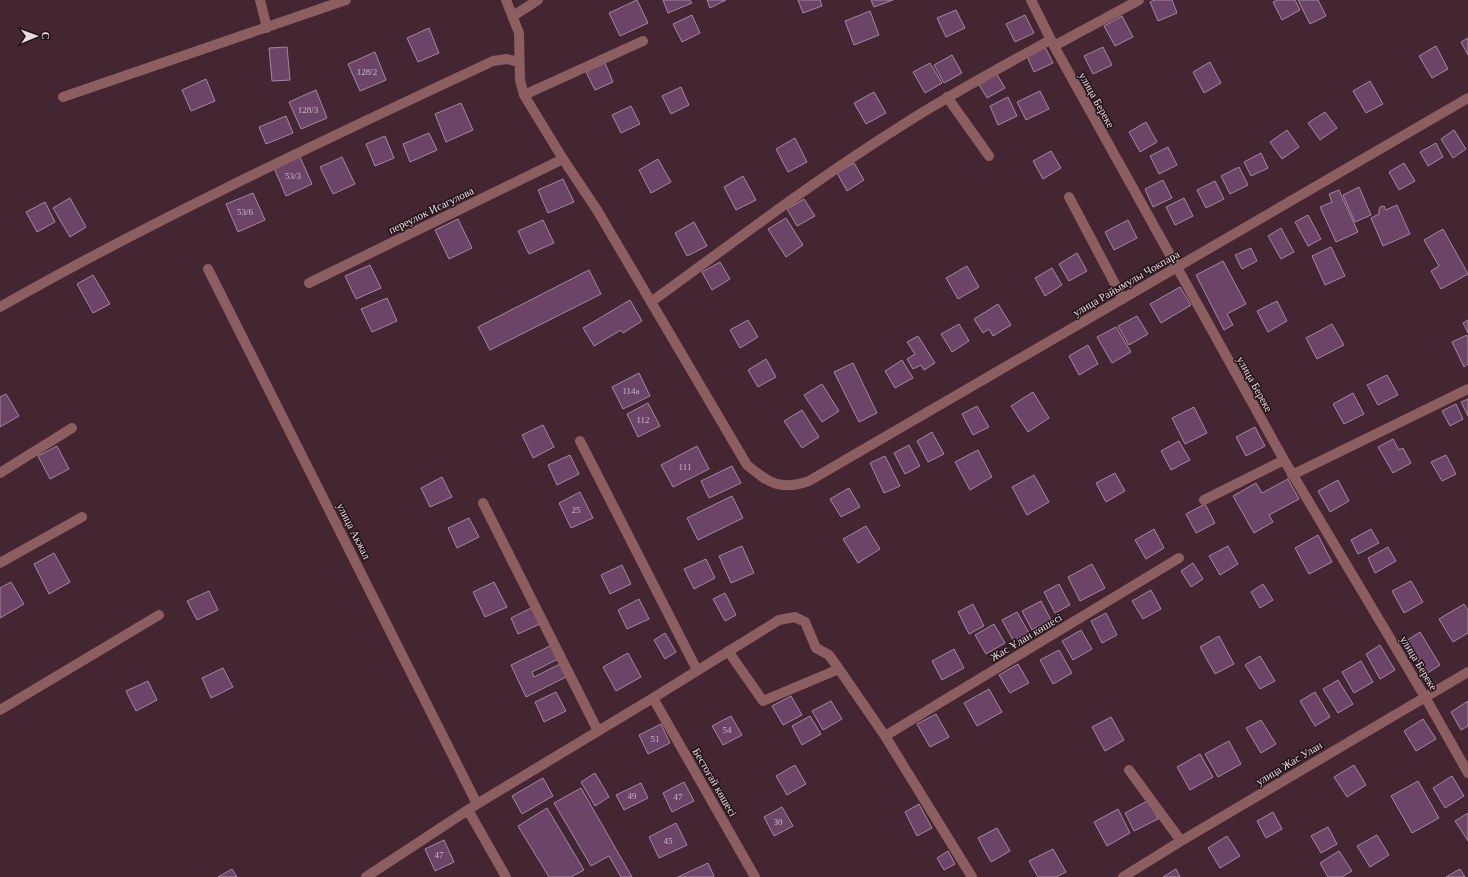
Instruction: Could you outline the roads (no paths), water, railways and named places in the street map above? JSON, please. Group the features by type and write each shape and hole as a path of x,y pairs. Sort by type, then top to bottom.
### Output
{"street":[{"path":"260,0 266,28"},
{"path":"64,97 346,0"},
{"path":"506,0 519,33 520,80 524,95 563,159 597,210 651,302 828,175 900,126 947,97 1138,0"},
{"path":"513,16 538,0"},
{"name":"улица Береке","path":"1031,0 1052,43 1292,475 1425,697 1468,773"},
{"path":"524,95 643,41"},
{"path":"0,307 50,278 243,180 493,61 507,59 519,62"},
{"path":"947,97 989,156"},
{"name":"улица Райымулы Чокпара","path":"651,302 747,465 770,482 795,486 816,477 1468,98"},
{"name":"переулок Исагулова","path":"309,283 563,159"},
{"path":"1069,197 1123,299"},
{"name":"улица Акжал","path":"208,269 477,804"},
{"path":"1292,475 1468,389"},
{"path":"0,473 72,428"},
{"path":"580,441 697,670"},
{"path":"1204,500 1284,460"},
{"path":"483,503 598,731"},
{"path":"0,563 82,517"},
{"name":"Жас Ұлан көшесі","path":"885,736 1179,558"},
{"path":"0,710 159,615"},
{"path":"366,877 477,804 779,620 795,617 805,622 816,648 829,655 885,736 972,877"},
{"path":"728,651 763,701 839,669"},
{"name":"улица Жас Улан","path":"1123,877 1181,840 1468,672"},
{"name":"Бестоғай көшесі","path":"653,698 755,877"},
{"path":"1129,770 1181,840"},
{"path":"468,810 506,877"}]}
